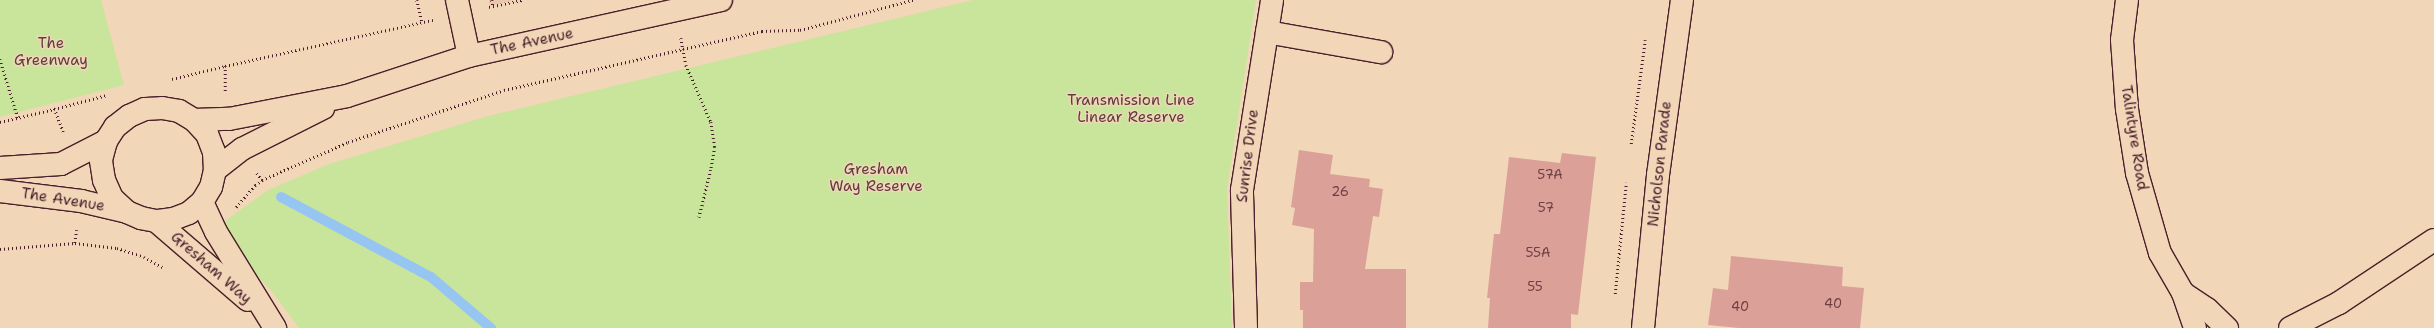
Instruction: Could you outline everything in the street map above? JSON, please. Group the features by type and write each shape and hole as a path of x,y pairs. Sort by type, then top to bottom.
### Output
{"street":[{"path":"457,0 469,56"},
{"name":"The Avenue","path":"194,120 235,118 347,96 469,56 721,0"},
{"name":"Sunrise Drive","path":"1246,328 1242,190 1272,0"},
{"name":"Nicholson Parade","path":"1643,328 1659,168 1682,0"},
{"name":"Talintyre Road","path":"2128,0 2122,40 2127,109 2137,173 2160,253 2183,293 2195,328"},
{"path":"1267,32 1381,52"},
{"name":"The Avenue","path":"215,170 242,149 347,96"},
{"path":"162,108 179,111 194,120 207,134 214,152 215,170 211,187 202,202 189,213 173,219 156,221 141,218 126,212 112,198 104,180 101,160 106,142 116,127 129,116 145,109 162,108"},
{"name":"The Avenue","path":"0,168 47,166 74,159 106,142"},
{"name":"The Avenue","path":"0,191 82,201 126,212"},
{"name":"Gresham Way","path":"202,202 213,225 270,322"},
{"name":"Gresham Way","path":"156,221 184,244 270,322"},
{"path":"2290,328 2339,303 2434,240"},
{"name":"Talintyre Road","path":"2183,293 2208,309 2227,328"},
{"path":"2312,328 2339,303"}],"path":[{"path":"418,0 422,22"},
{"path":"492,0 493,6"},
{"path":"683,49 762,31 800,30 913,0"},
{"path":"675,10 686,65 711,122 714,147 711,170 699,218"},
{"path":"0,59 18,118"},
{"path":"170,80 224,66"},
{"path":"0,122 108,95"},
{"path":"54,109 74,159"},
{"path":"213,225 232,210 255,185 262,180"},
{"path":"75,243 82,201"},
{"path":"0,249 75,243 117,248 144,257 164,268 184,244"}],"shaded area":[{"path":"489,0 514,0 490,6"}],"green space":[{"name":"The Greenway","path":"0,0 101,0 124,85 0,117"},
{"name":"Gresham Way Reserve","path":"973,0 1256,0 1227,189 1232,328 299,328 273,293 250,268 222,223 268,190 329,164 488,116"}],"building":[{"path":"1299,150 1333,155 1330,174 1370,179 1369,187 1383,189 1379,217 1373,216 1365,269 1406,269 1406,328 1303,328 1303,310 1300,310 1300,282 1313,282 1314,229 1292,225 1295,208 1291,207"},
{"path":"1562,153 1596,157 1578,315 1571,314 1571,328 1488,328 1490,298 1487,298 1494,234 1500,234 1509,157 1560,163"},
{"path":"1731,256 1843,267 1842,286 1864,288 1860,328 1739,328 1708,325 1713,288 1728,290"}],"waterway":[{"path":"281,197 431,277 491,328"}],"park label":[{"name":"Transmission Line Linear Reserve","path":"1131,108"}]}
